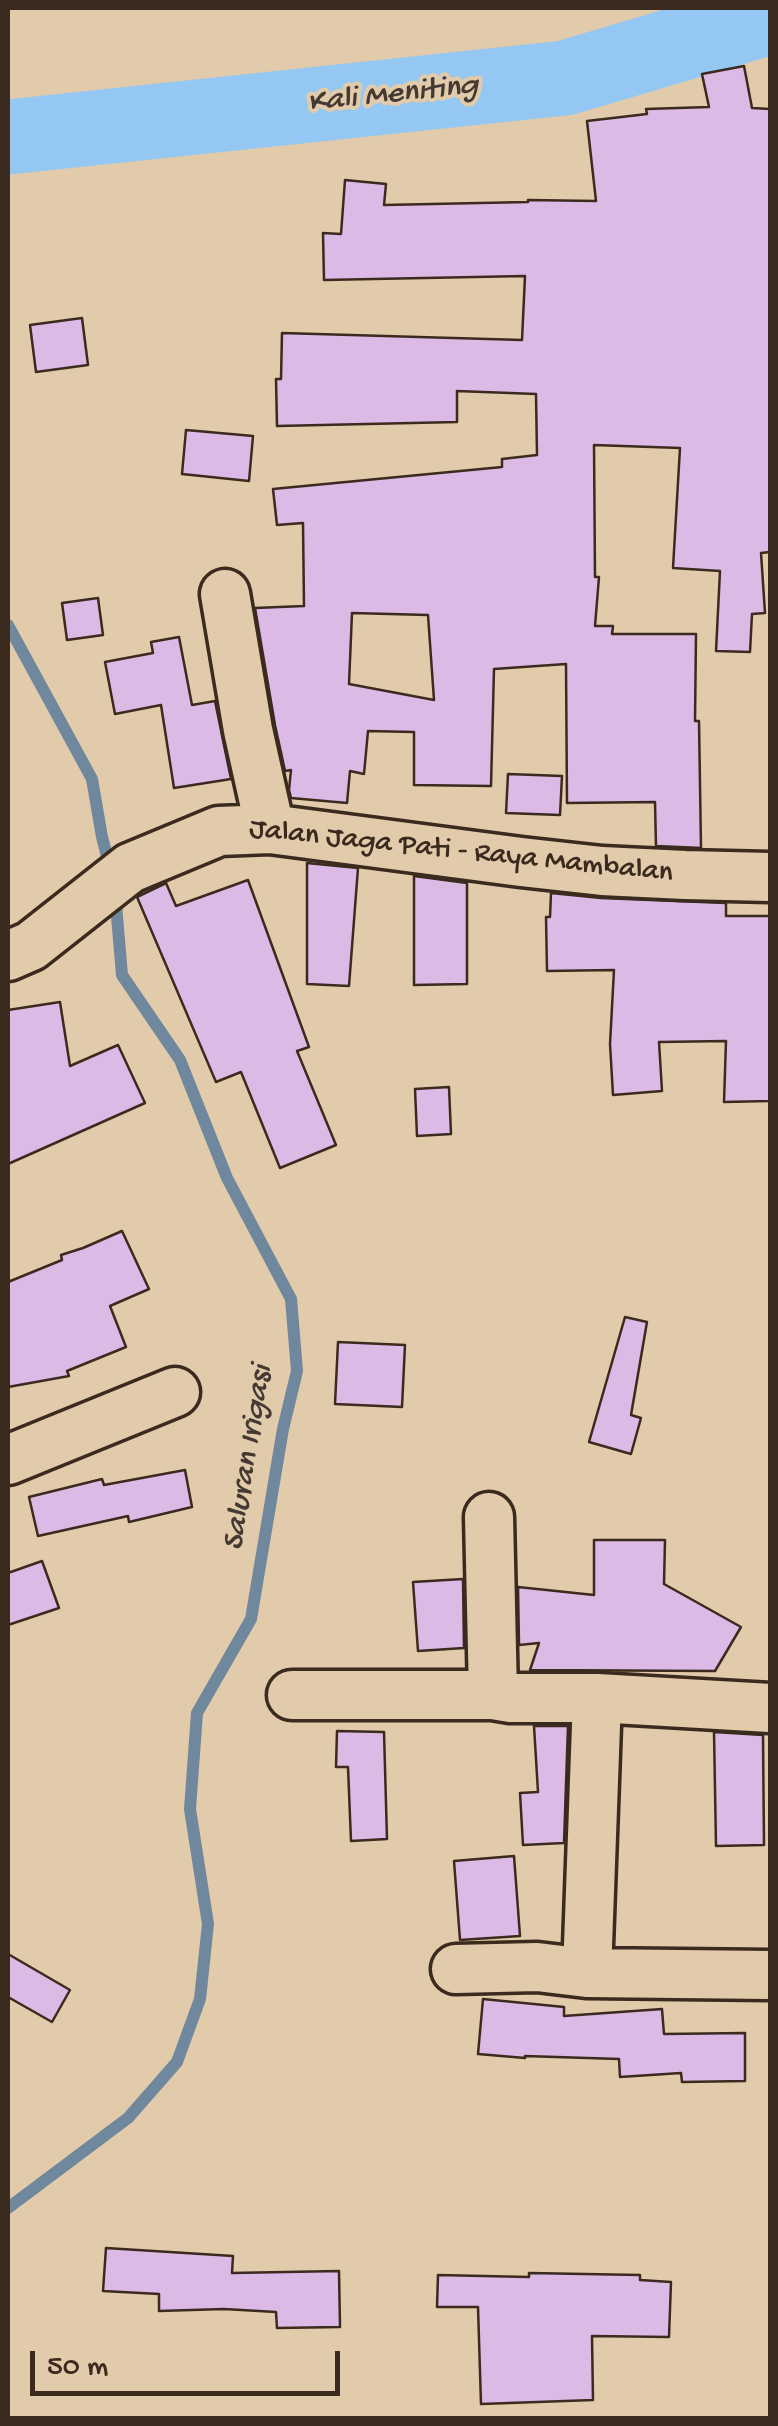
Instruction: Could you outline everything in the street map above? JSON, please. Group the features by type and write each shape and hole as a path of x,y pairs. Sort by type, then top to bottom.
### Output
{"street":[{"path":"225,594 270,829"},
{"name":"Jalan Jaga Pati - Raya Mambalan","path":"19,950 130,868 219,831 270,829 586,869 770,876"},
{"path":"8,1460 175,1392"},
{"path":"489,1517 493,1695"},
{"path":"292,1695 493,1695 770,1708"},
{"path":"587,1972 596,1698"},
{"path":"456,1969 537,1967 587,1972 770,1975"}],"building":[{"path":"744,66 752,108 770,109 770,552 761,553 765,613 752,614 750,652 716,651 720,571 673,568 680,448 594,445 595,577 599,577 595,626 613,626 612,634 696,634 695,721 699,721 701,848 656,846 655,802 567,803 566,664 494,669 491,786 414,785 414,732 368,731 364,774 350,771 347,803 291,798 291,770 285,771 255,608 304,606 303,523 277,525 273,489 502,467 502,459 537,455 536,394 457,391 457,422 277,426 276,379 281,379 282,333 522,340 525,276 324,280 323,233 341,234 345,180 386,184 384,205 596,201 587,121 647,114 646,109 709,107 702,74","holes":["352,613 428,615 434,700 349,684"]},
{"path":"82,318 88,365 36,372 30,325"},
{"path":"186,430 253,436 249,481 182,474"},
{"path":"98,598 103,635 67,640 62,603"},
{"path":"179,637 192,705 215,701 231,779 174,788 161,705 115,714 105,662 153,653 151,642"},
{"path":"508,774 562,776 560,815 506,813"},
{"path":"307,863 358,868 349,986 307,984"},
{"path":"414,876 467,883 467,984 414,985"},
{"path":"248,880 309,1047 297,1051 336,1145 280,1168 241,1072 216,1082 137,897 166,883 176,906"},
{"path":"551,893 726,903 726,916 770,916 770,1101 724,1102 726,1041 659,1042 662,1091 613,1095 610,1044 614,970 547,971 546,917 550,917"},
{"path":"60,1002 70,1066 118,1045 145,1103 8,1164 8,1010"},
{"path":"449,1087 451,1134 417,1136 415,1089"},
{"path":"122,1231 149,1289 110,1306 126,1347 67,1371 69,1376 8,1387 8,1282 62,1260 61,1255"},
{"path":"625,1317 647,1322 631,1415 641,1418 631,1454 589,1442"},
{"path":"338,1342 405,1345 402,1407 335,1404"},
{"path":"185,1470 192,1507 129,1522 128,1516 38,1536 29,1497 102,1479 104,1485"},
{"path":"594,1540 665,1540 664,1584 741,1627 715,1671 530,1670 539,1643 519,1645 518,1587 594,1595"},
{"path":"42,1561 59,1608 8,1625 8,1573"},
{"path":"463,1579 464,1648 418,1651 413,1582"},
{"path":"534,1726 568,1726 564,1843 523,1845 520,1793 538,1792"},
{"path":"337,1731 384,1732 387,1839 351,1841 348,1767 336,1767"},
{"path":"714,1732 763,1735 764,1845 716,1846"},
{"path":"514,1856 520,1936 460,1940 454,1861"},
{"path":"8,1954 70,1990 52,2022 8,1997"},
{"path":"483,1999 564,2007 564,2016 662,2009 664,2034 745,2033 745,2081 682,2082 681,2073 620,2077 619,2059 478,2054"},
{"path":"106,2248 233,2256 232,2273 339,2271 340,2327 277,2328 276,2312 159,2311 159,2294 103,2291"},
{"path":"529,2273 640,2275 640,2280 671,2282 669,2337 592,2336 593,2400 481,2404 478,2307 437,2307 438,2275 529,2277"}],"waterway":[{"name":"Kali Meniting","path":"8,137 565,78 770,17"},
{"name":"Saluran Irigasi","path":"8,625 92,779 110,868"},
{"name":"Saluran Irigasi","path":"8,2208 128,2118 177,2062 200,1999 208,1924 190,1809 197,1713 251,1619 283,1429 297,1371 291,1299 227,1178 180,1060 122,975 115,893"}]}
